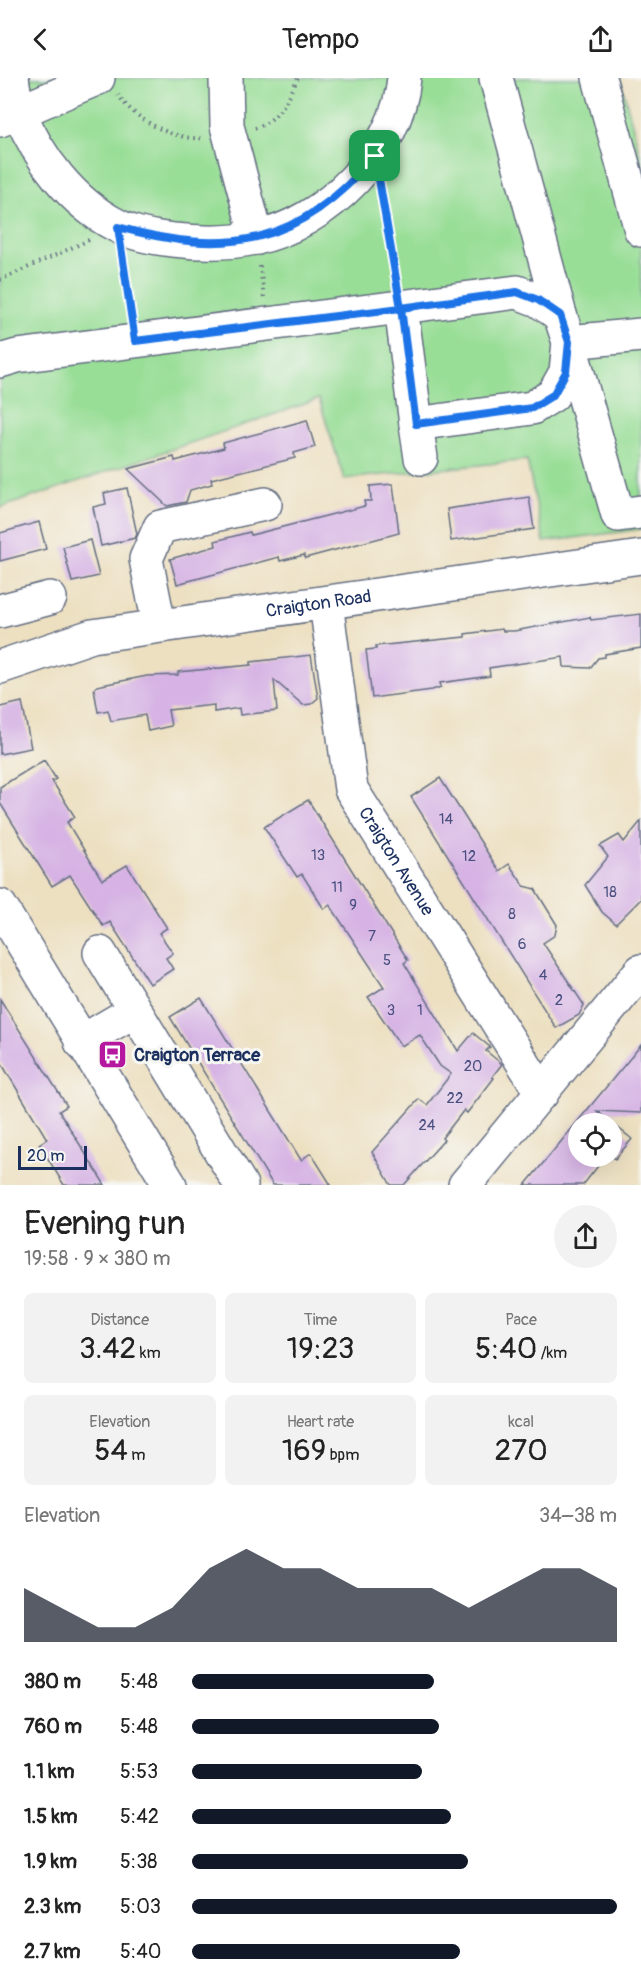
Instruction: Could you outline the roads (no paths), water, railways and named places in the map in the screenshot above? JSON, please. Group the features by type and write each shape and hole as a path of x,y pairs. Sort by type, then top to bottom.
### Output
{"street":[{"path":"12,78 10,116 42,156 94,212 118,227 160,238 208,244 257,238 308,218 351,184 375,156 403,90 404,78"},
{"path":"226,78 230,136 257,238"},
{"path":"496,78 618,515 641,512"},
{"path":"599,78 641,230"},
{"path":"10,116 105,82"},
{"path":"0,361 17,356 517,292 538,300 565,329 566,372 553,395 532,408 416,424"},
{"path":"401,308 422,458"},
{"path":"565,329 641,335"},
{"path":"159,626 146,559 160,527 265,504"},
{"name":"Craigton Road","path":"6,664 92,636 641,557"},
{"path":"0,611 50,598"},
{"name":"Craigton Avenue","path":"326,603 351,789 542,1093"},
{"path":"0,618 6,664"},
{"path":"0,906 170,1185"},
{"path":"100,952 241,1185"},
{"path":"465,1185 641,971"},
{"path":"81,1042 134,1011"}],"place":[{"name":"Craigton Terrace","path":"113,1055"}]}
